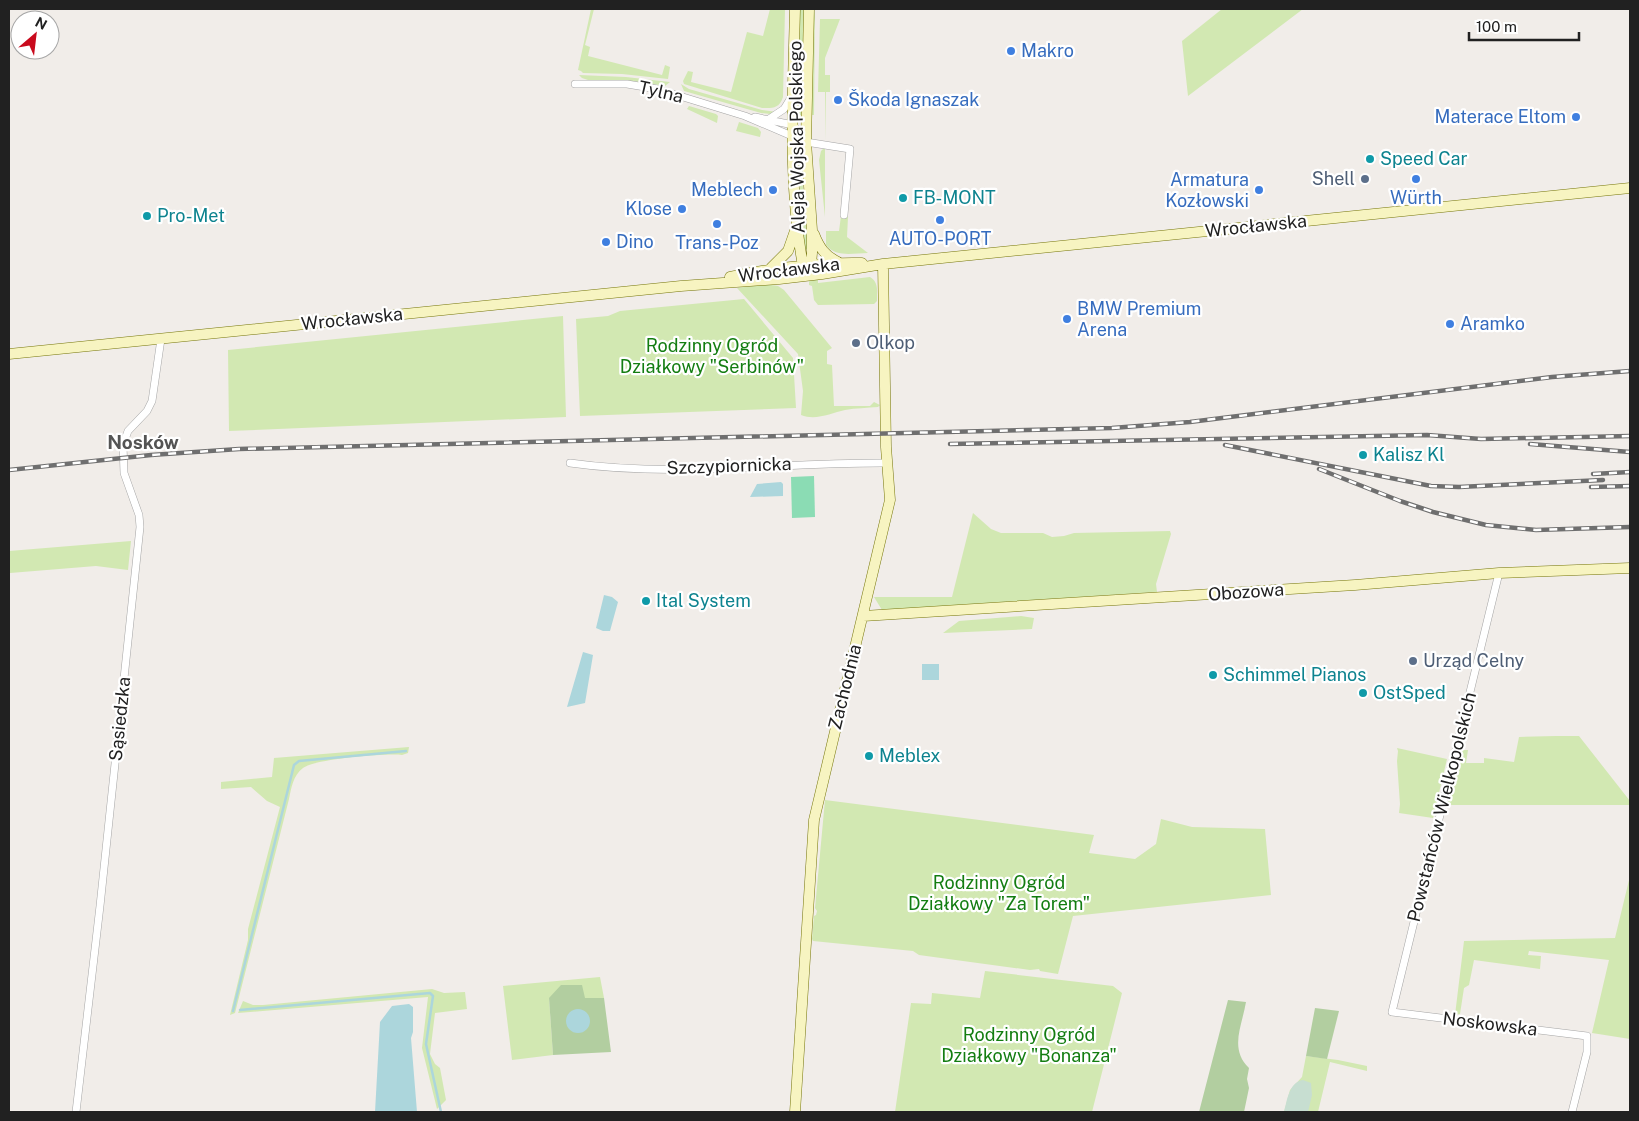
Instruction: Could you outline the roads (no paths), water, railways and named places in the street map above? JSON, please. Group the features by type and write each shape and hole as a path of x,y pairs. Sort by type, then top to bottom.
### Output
{"street":[{"name":"Aleja Wojska Polskiego","path":"796,9 793,136 797,222 807,265"},
{"name":"Aleja Wojska Polskiego","path":"807,265 812,230 806,142 809,9"},
{"name":"Tylna","path":"575,84 642,86 673,93 745,116 806,142 850,149 844,215"},
{"path":"769,119 784,109 793,94"},
{"name":"Tylna","path":"745,116 793,125"},
{"path":"793,125 806,142"},
{"name":"Wrocławska","path":"9,354 696,284 805,276 882,264 1630,188"},
{"path":"770,269 782,259 790,247 797,222"},
{"path":"812,230 822,250 838,262"},
{"name":"Wrocławska","path":"696,284 770,269 807,265 838,262 882,264"},
{"name":"Zachodnia","path":"795,1112 807,902 814,820 889,508 890,485 882,264"},
{"path":"805,276 807,265"},
{"name":"Sąsiedzka","path":"76,1112 99,916 140,527 139,515 126,479 123,445 128,431 147,411 152,402 161,339"},
{"name":"Szczypiornicka","path":"570,463 623,468 686,469 825,463 888,463"},
{"name":"Obozowa","path":"863,616 1355,585 1499,573 1630,568"},
{"name":"Powstańców Wielkopolskich","path":"1392,1012 1499,573"},
{"name":"Noskowska","path":"1392,1012 1587,1036 1587,1052 1572,1112"}],"water":[{"path":"781,482 783,484 783,496 750,497 757,484"},
{"path":"604,595 612,597 618,602 610,631 596,628"},
{"path":"583,652 593,655 585,703 567,707"},
{"path":"922,664 939,664 939,680 922,680"},
{"path":"409,1004 413,1007 413,1032 411,1038 417,1112 375,1112 380,1022 392,1006"},
{"path":"578,1009 587,1012 590,1021 587,1030 578,1033 569,1030 566,1021 569,1012"}],"waterway":[{"path":"233,1011 294,765 299,761 406,751"},
{"path":"240,1010 430,993 433,996 426,1044 441,1112"}],"railway":[{"path":"9,470 151,455 239,449 1112,428 1190,422 1552,377 1630,371"},
{"path":"950,444 1427,435 1481,439 1630,436"},
{"path":"1530,444 1630,452"},
{"path":"1225,445 1431,486 1459,487 1603,480"},
{"path":"1319,469 1400,501 1433,512 1486,525 1536,530 1630,527"},
{"path":"1593,474 1630,472"},
{"path":"1591,487 1630,486"}],"place":[{"name":"Makro","path":"1011,51"},
{"name":"Škoda Ignaszak","path":"838,100"},
{"name":"Materace Eltom","path":"1576,117"},
{"name":"Speed Car","path":"1370,159"},
{"name":"Shell","path":"1365,179"},
{"name":"Würth","path":"1416,179"},
{"name":"Meblech","path":"773,190"},
{"name":"Armatura Kozłowski","path":"1259,190"},
{"name":"FB-MONT","path":"903,198"},
{"name":"Klose","path":"682,209"},
{"name":"Pro-Met","path":"147,216"},
{"name":"AUTO-PORT","path":"940,220"},
{"name":"Trans-Poz","path":"717,224"},
{"name":"Dino","path":"606,242"},
{"name":"BMW Premium Arena","path":"1067,319"},
{"name":"Aramko","path":"1450,324"},
{"name":"Olkop","path":"856,343"},
{"name":"Kalisz Kl","path":"1363,455"},
{"name":"Ital System","path":"646,601"},
{"name":"Urząd Celny","path":"1413,661"},
{"name":"Schimmel Pianos","path":"1213,675"},
{"name":"OstSped","path":"1363,693"},
{"name":"Meblex","path":"869,756"}],"district":[{"name":"Nosków","path":"143,442"}],"park label":[{"name":"Rodzinny Ogród Działkowy \"Serbinów\"","path":"712,356"},
{"name":"Rodzinny Ogród Działkowy \"Za Torem\"","path":"999,893"},
{"name":"Rodzinny Ogród Działkowy \"Bonanza\"","path":"1029,1045"}]}
